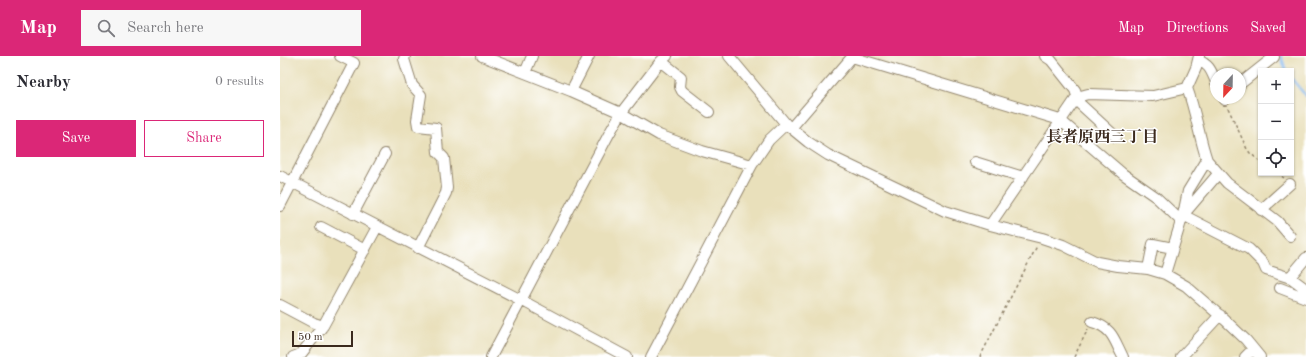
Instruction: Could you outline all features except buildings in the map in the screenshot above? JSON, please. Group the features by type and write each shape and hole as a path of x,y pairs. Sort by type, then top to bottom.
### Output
{"street":[{"path":"280,206 354,63 340,56"},
{"path":"405,56 404,59 412,85 421,95 417,120 418,126 436,128 438,152 444,158 447,188 446,193 418,248"},
{"path":"482,56 571,91 621,113 659,135 752,165"},
{"path":"525,73 532,56"},
{"path":"571,91 589,56"},
{"path":"729,56 789,126 808,142 828,155 852,168 945,210 990,226 1042,238 1062,245 1097,262 1165,274 1186,286 1220,315 1260,357"},
{"path":"1046,56 1051,60 1075,90 1080,104 1116,137"},
{"path":"651,357 752,165 769,140 789,126 852,57 1060,120 1123,174 1156,197 1182,218 1249,249 1263,263 1266,270 1290,277 1306,289"},
{"path":"1246,79 1274,57"},
{"path":"491,357 621,113 664,58 681,77 680,87 682,91 709,112"},
{"path":"990,226 1060,120 1077,97 1088,94 1153,96 1186,88 1196,68 1198,58 1210,69"},
{"path":"1186,88 1192,100 1200,141 1207,160 1218,174 1277,222 1290,236"},
{"path":"353,214 385,154"},
{"path":"1165,274 1182,218 1188,192 1207,160"},
{"path":"975,162 1022,177"},
{"path":"1182,218 1218,174"},
{"path":"280,176 521,300 627,357"},
{"path":"1262,210 1290,184"},
{"path":"321,227 365,250"},
{"path":"299,356 323,326 377,227"},
{"path":"1148,270 1153,244 1173,248"},
{"path":"1290,277 1306,258"},
{"path":"1280,288 1306,298"},
{"path":"280,305 314,323 323,326"},
{"path":"1182,357 1220,315"},
{"path":"1092,322 1100,324 1114,337 1123,357"},
{"path":"1244,357 1253,349"}],"path":[{"path":"1226,104 1247,148 1250,153 1258,160"},
{"path":"980,357 1042,238"},
{"path":"1074,357 1092,322"}],"waterway":[{"path":"1281,56 1285,68"},
{"path":"1294,82 1306,96"}],"district":[{"name":"長者原西三丁目","path":"1102,136"}]}
